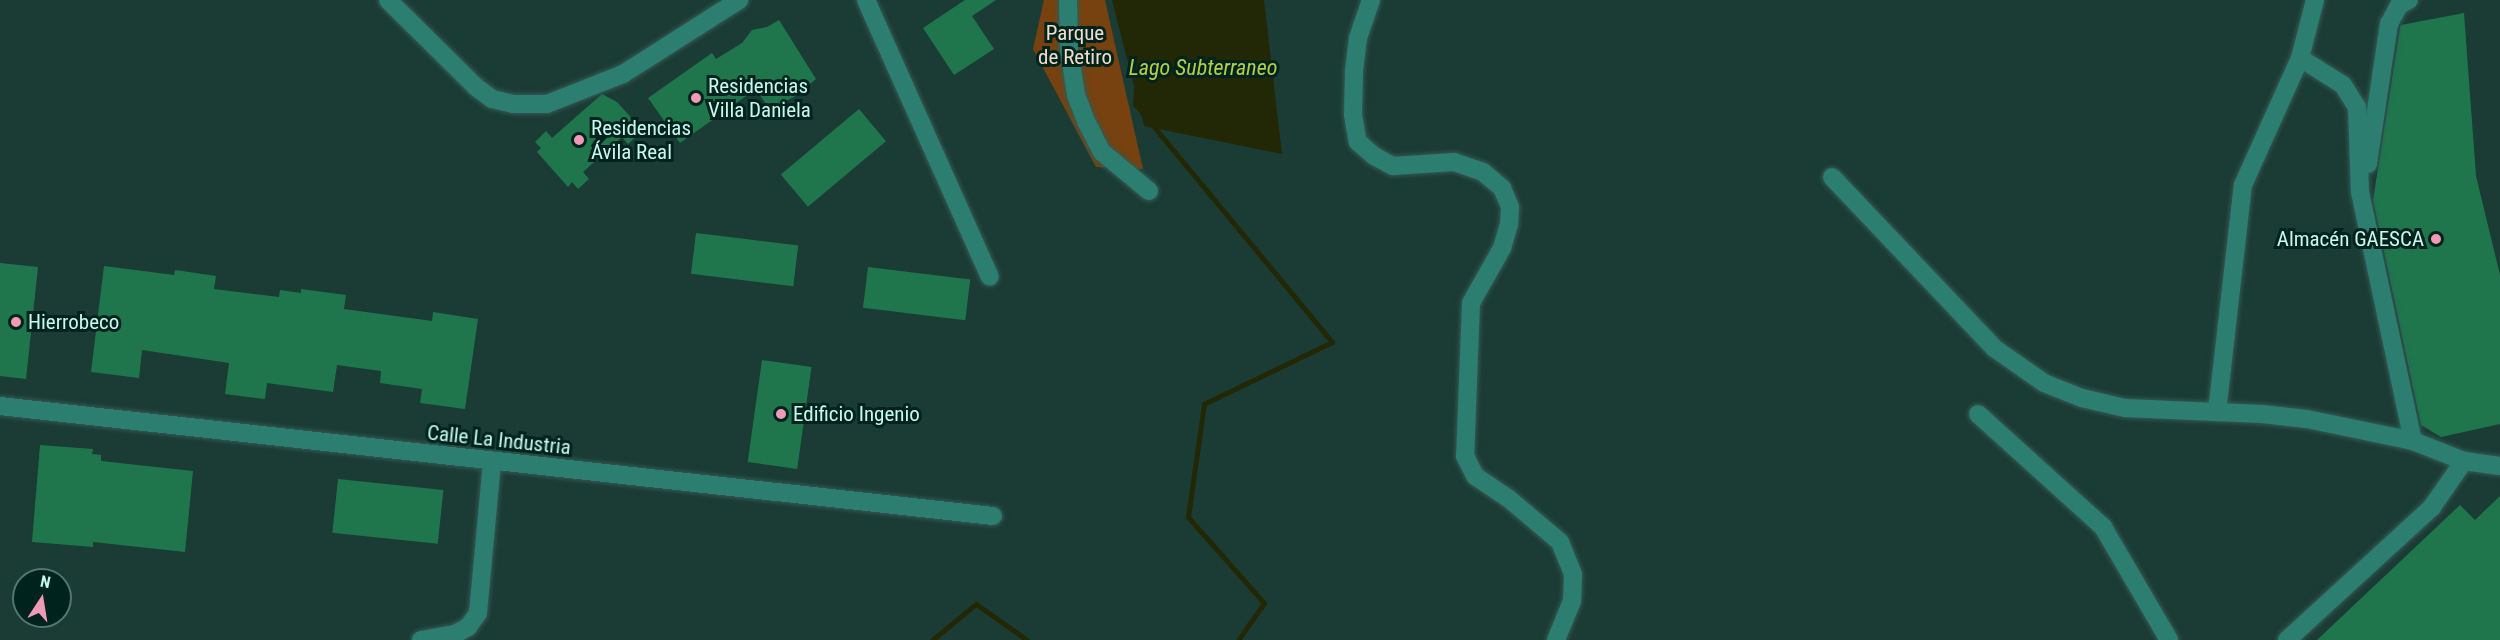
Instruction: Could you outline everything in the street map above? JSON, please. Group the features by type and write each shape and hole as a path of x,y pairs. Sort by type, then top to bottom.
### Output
{"street":[{"path":"388,0 484,93 492,99 524,104 547,104 623,74 739,0"},
{"path":"866,0 990,277"},
{"path":"1068,0 1069,49 1076,95 1087,123 1102,152 1149,191"},
{"path":"1371,0 1358,38 1354,73 1353,115 1358,142 1374,156 1393,166 1454,162 1483,172 1502,188 1510,207 1509,224 1502,248 1471,303 1466,456 1475,476 1508,498 1560,542 1574,574 1572,601 1556,640"},
{"path":"2217,412 2243,185 2300,58 2315,0"},
{"path":"2362,201 2389,24 2398,5 2409,0"},
{"path":"2300,58 2343,85 2357,107 2362,201 2413,441"},
{"path":"1832,177 1994,348 2044,383 2082,398 2125,408 2307,419 2413,441 2464,461 2500,466"},
{"name":"Calle La Industria","path":"0,406 993,516"},
{"path":"1978,414 2103,527 2169,640"},
{"path":"2287,640 2432,507 2464,461"},
{"path":"422,640 455,634 468,627 478,613 492,462"}],"green space":[{"name":"Parque de Retiro","path":"1044,0 1105,0 1143,169 1096,167 1033,49"}],"water":[{"name":"Lago Subterraneo","path":"1112,0 1264,0 1282,154 1144,126"}],"building":[{"path":"965,0 996,0 972,16 994,49 954,75 923,28"},
{"name":"Almacén GAESCA","path":"2464,13 2476,176 2500,275 2500,424 2441,437 2421,425 2373,200 2401,25"},
{"path":"779,20 816,79 794,97 769,109 756,89 680,143 648,98 712,53 716,59 742,43 752,30 767,27"},
{"name":"Residencias Ávila Real","path":"602,94 617,102 636,123 633,126 640,133 628,144 622,137 583,172 589,179 578,189 572,182 568,187 537,152 541,148 535,142 546,131 552,138"},
{"path":"859,109 886,141 808,207 781,175"},
{"path":"696,233 798,246 793,286 691,274"},
{"name":"Hierrobeco","path":"0,263 38,267 26,379 0,376"},
{"path":"104,266 174,275 175,270 216,276 214,289 279,297 280,290 301,293 301,289 346,295 344,309 432,321 433,312 478,319 465,409 420,403 422,389 380,383 381,371 337,365 333,392 267,383 265,399 225,394 229,363 142,350 139,378 91,372"},
{"path":"868,267 970,280 965,320 863,308"},
{"name":"Edificio Ingenio","path":"762,360 812,367 797,469 748,462"},
{"path":"40,445 93,449 92,454 101,455 101,461 193,471 185,552 93,542 93,547 32,542"},
{"path":"338,479 443,490 438,544 332,533"},
{"path":"2500,496 2500,640 2317,640 2460,505 2475,520"}],"waterway":[{"path":"1136,89 1135,104 1143,113"},
{"path":"1150,122 1332,342 1204,404 1188,517 1264,603 1238,640"},
{"path":"932,640 976,604 1027,640"}],"place":[{"name":"Residencias Villa Daniela","path":"696,98"},
{"name":"Residencias Ávila Real","path":"579,140"},
{"name":"Almacén GAESCA","path":"2436,239"},
{"name":"Hierrobeco","path":"16,322"},
{"name":"Edificio Ingenio","path":"781,414"}]}
